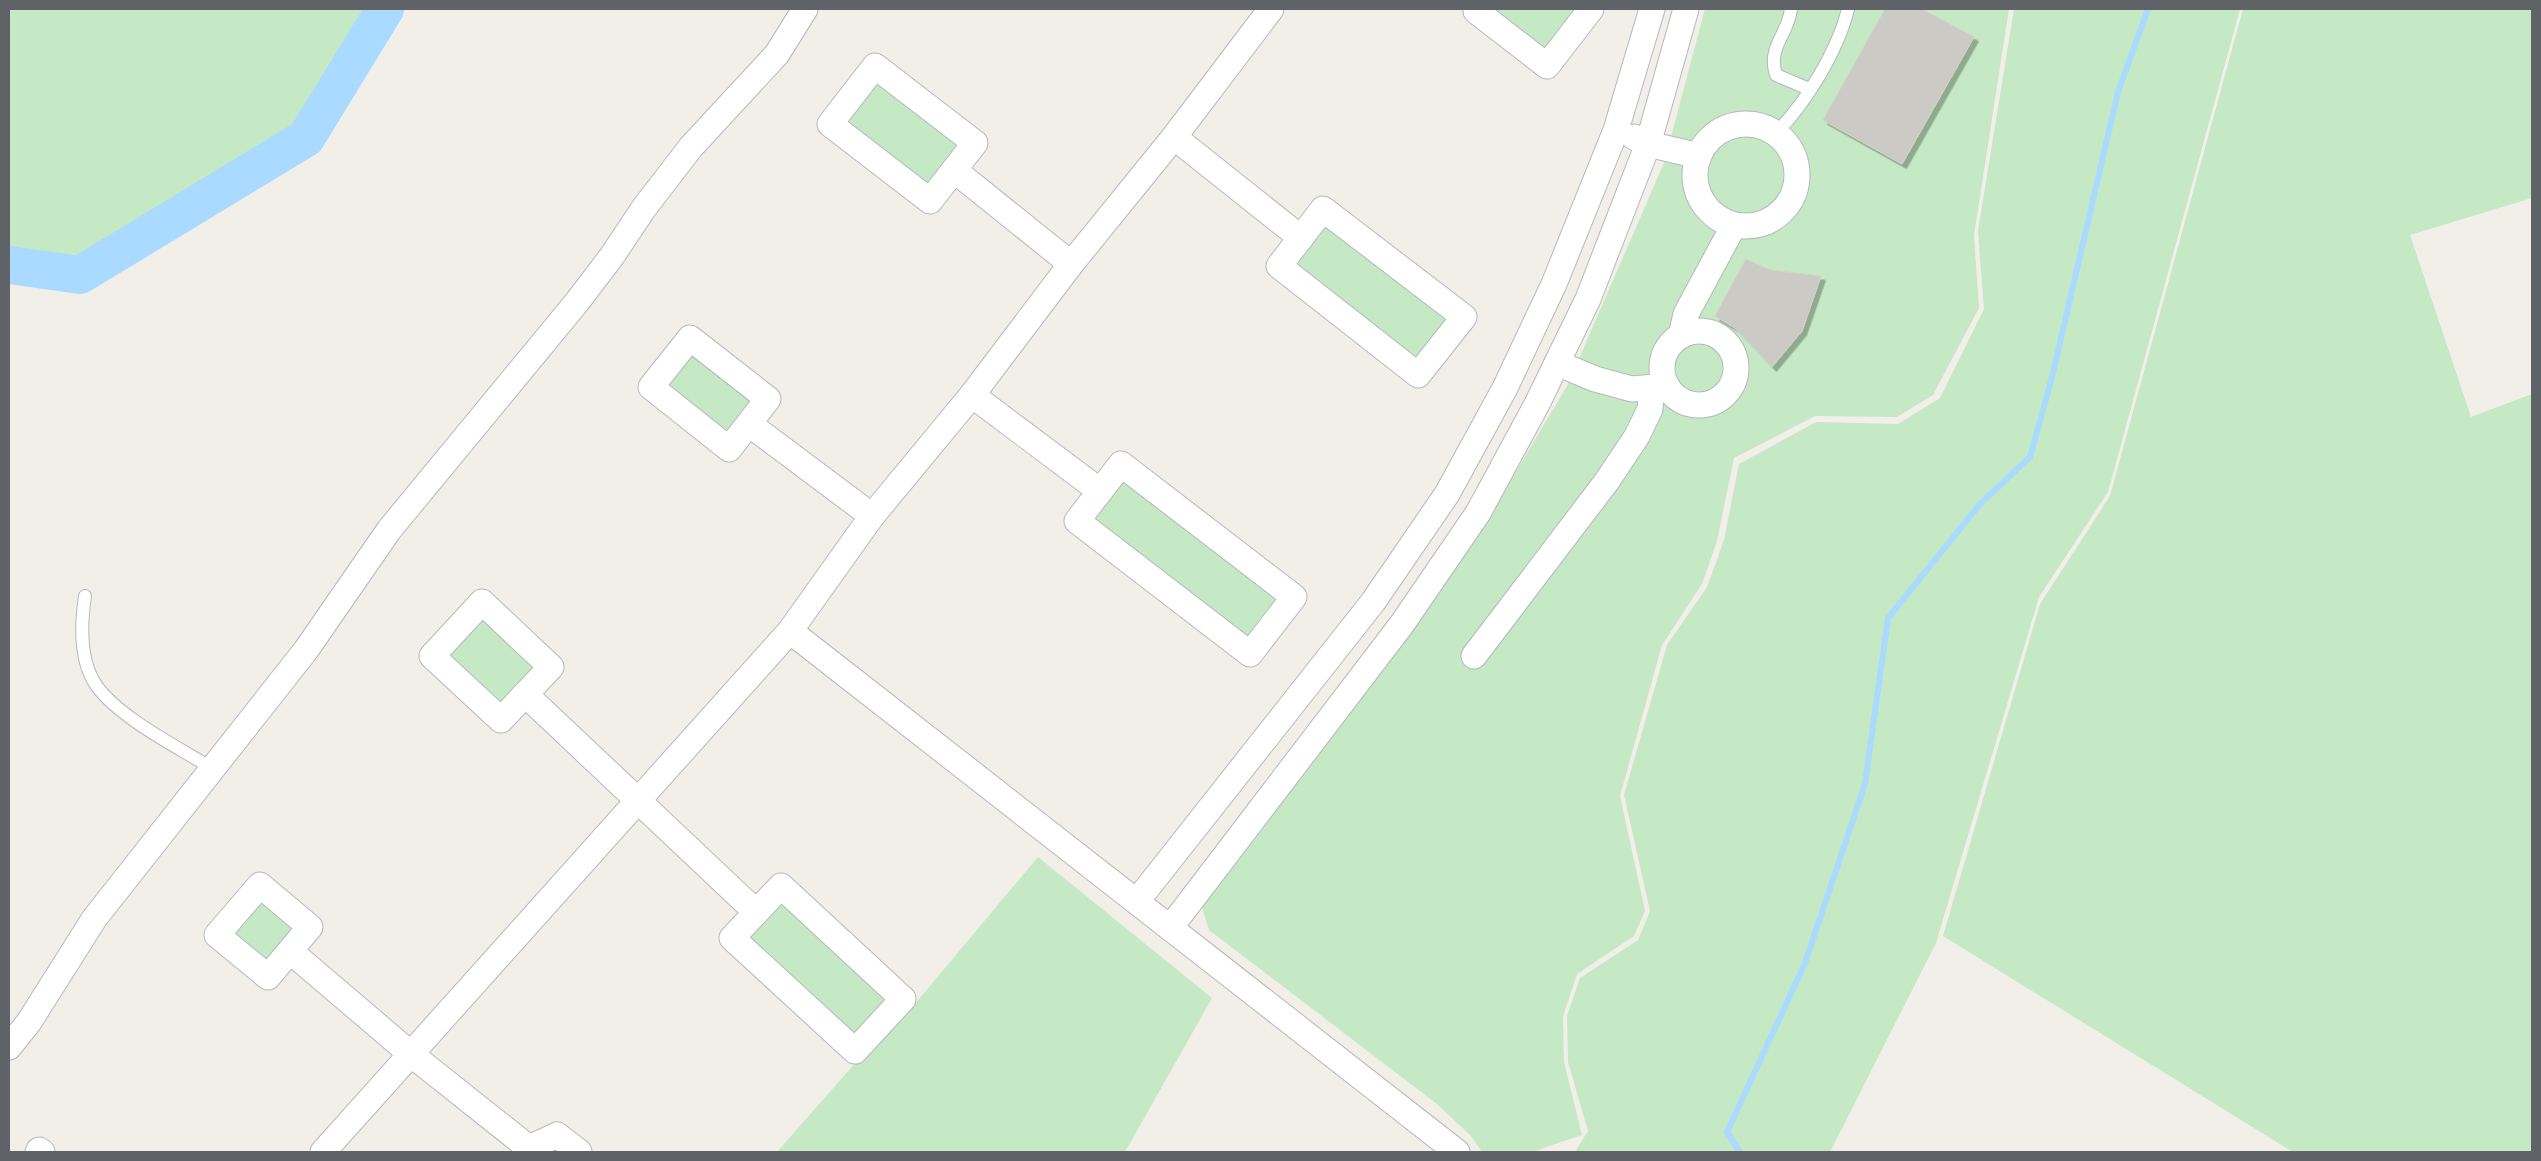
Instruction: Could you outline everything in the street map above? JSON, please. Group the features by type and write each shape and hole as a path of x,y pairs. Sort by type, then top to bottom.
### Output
{"street":[{"path":"9,1047 29,1022 94,920 306,650 389,530 577,302 612,256 644,208 691,147 777,54 805,9"},
{"path":"323,1152 790,632 872,516 972,395 1071,264 1174,137 1271,9"},
{"path":"1478,9 1476,11 1547,66 1591,9"},
{"path":"1136,901 1373,602 1447,494 1505,388 1554,284 1616,130 1652,9"},
{"path":"1170,928 1402,624 1473,521 1537,404 1588,299 1648,144 1686,9"},
{"path":"875,66 975,143 954,170 930,201 830,124 875,66"},
{"path":"1747,124 1762,127 1776,133 1788,145 1795,159 1798,174 1796,190 1789,204 1778,215 1764,223 1749,226 1734,225 1720,219 1709,210 1701,198 1696,177 1699,156 1707,143 1718,133 1732,126 1747,124"},
{"path":"1616,130 1648,144 1699,156"},
{"path":"1174,137 1301,238"},
{"path":"954,170 1071,264"},
{"path":"1324,209 1464,317 1418,374 1278,266 1301,238 1324,209"},
{"path":"1681,336 1686,314 1734,225"},
{"path":"1474,656 1607,481 1637,436 1659,387 1664,354 1671,344 1681,336 1698,332 1714,335 1724,342 1731,351 1735,373 1732,384 1725,394 1716,400 1704,404 1691,404 1659,387 1632,389 1595,379 1557,363"},
{"path":"690,338 768,399 749,424 729,449 651,387 690,338"},
{"path":"972,395 1100,491"},
{"path":"749,424 872,516"},
{"path":"1121,464 1294,597 1250,654 1077,521 1100,491 1121,464"},
{"path":"482,602 552,667 525,694 501,720 432,656 482,602"},
{"path":"790,632 1457,1152"},
{"path":"525,694 756,912"},
{"path":"780,886 903,999 855,1051 732,938 756,912 780,886"},
{"path":"290,951 412,1055 528,1150 557,1135 579,1152"},
{"path":"38,1152 39,1150 42,1152"}],"lane":[{"path":"1791,9 1790,19 1776,46 1772,62 1776,75 1809,89"},
{"path":"1776,133 1792,117 1830,56 1848,9"},
{"path":"85,596 81,622 86,660 95,683 111,703 213,769"}],"green space":[{"path":"9,9 385,9 306,138 80,275 9,265"},
{"path":"1489,9 1581,9 1548,53"},
{"path":"1705,9 2009,9 1974,235 1979,308 1933,395 1897,417 1815,416 1734,458 1717,541 1702,584 1662,645 1620,796 1645,911 1634,936 1577,974 1563,1016 1564,1062 1582,1135 1532,1152 1482,1152 1471,1136 1437,1104 1209,930 1201,904 1473,544 1567,386 1664,163"},
{"path":"2014,9 2240,9 2108,492 2039,597 1936,943 1830,1152 1575,1152 1588,1131 1568,1062 1567,1016 1580,978 1638,940 1650,911 1624,795 1667,645 1707,587 1724,540 1739,464 1816,422 1898,424 1940,398 1984,309 1978,231"},
{"path":"2243,9 2532,9 2532,198 2410,235 2471,417 2532,394 2532,1152 2293,1152 1943,936 2040,604 2110,496"},
{"path":"878,80 964,146 930,190 844,123"},
{"path":"1325,223 1452,317 1420,360 1292,266"},
{"path":"691,344 762,398 730,441 658,387"},
{"path":"1121,474 1283,598 1250,646 1085,521"},
{"path":"481,608 545,667 502,716 436,656"},
{"path":"1038,857 1212,998 1125,1152 777,1152 858,1060 914,1005"},
{"path":"261,892 303,927 267,969 225,934"},
{"path":"781,893 897,999 855,1043 740,937"}],"building":[{"path":"1885,9 1922,9 1974,37 1902,164 1823,120"},
{"path":"1746,259 1770,270 1821,276 1802,331 1772,367 1735,328 1715,316"}],"waterway":[{"path":"9,265 80,275 306,138 385,9"},
{"path":"1740,1152 1727,1132 1805,963 1865,784 1888,618 1980,504 2030,457 2052,377 2118,92 2148,9"}]}
